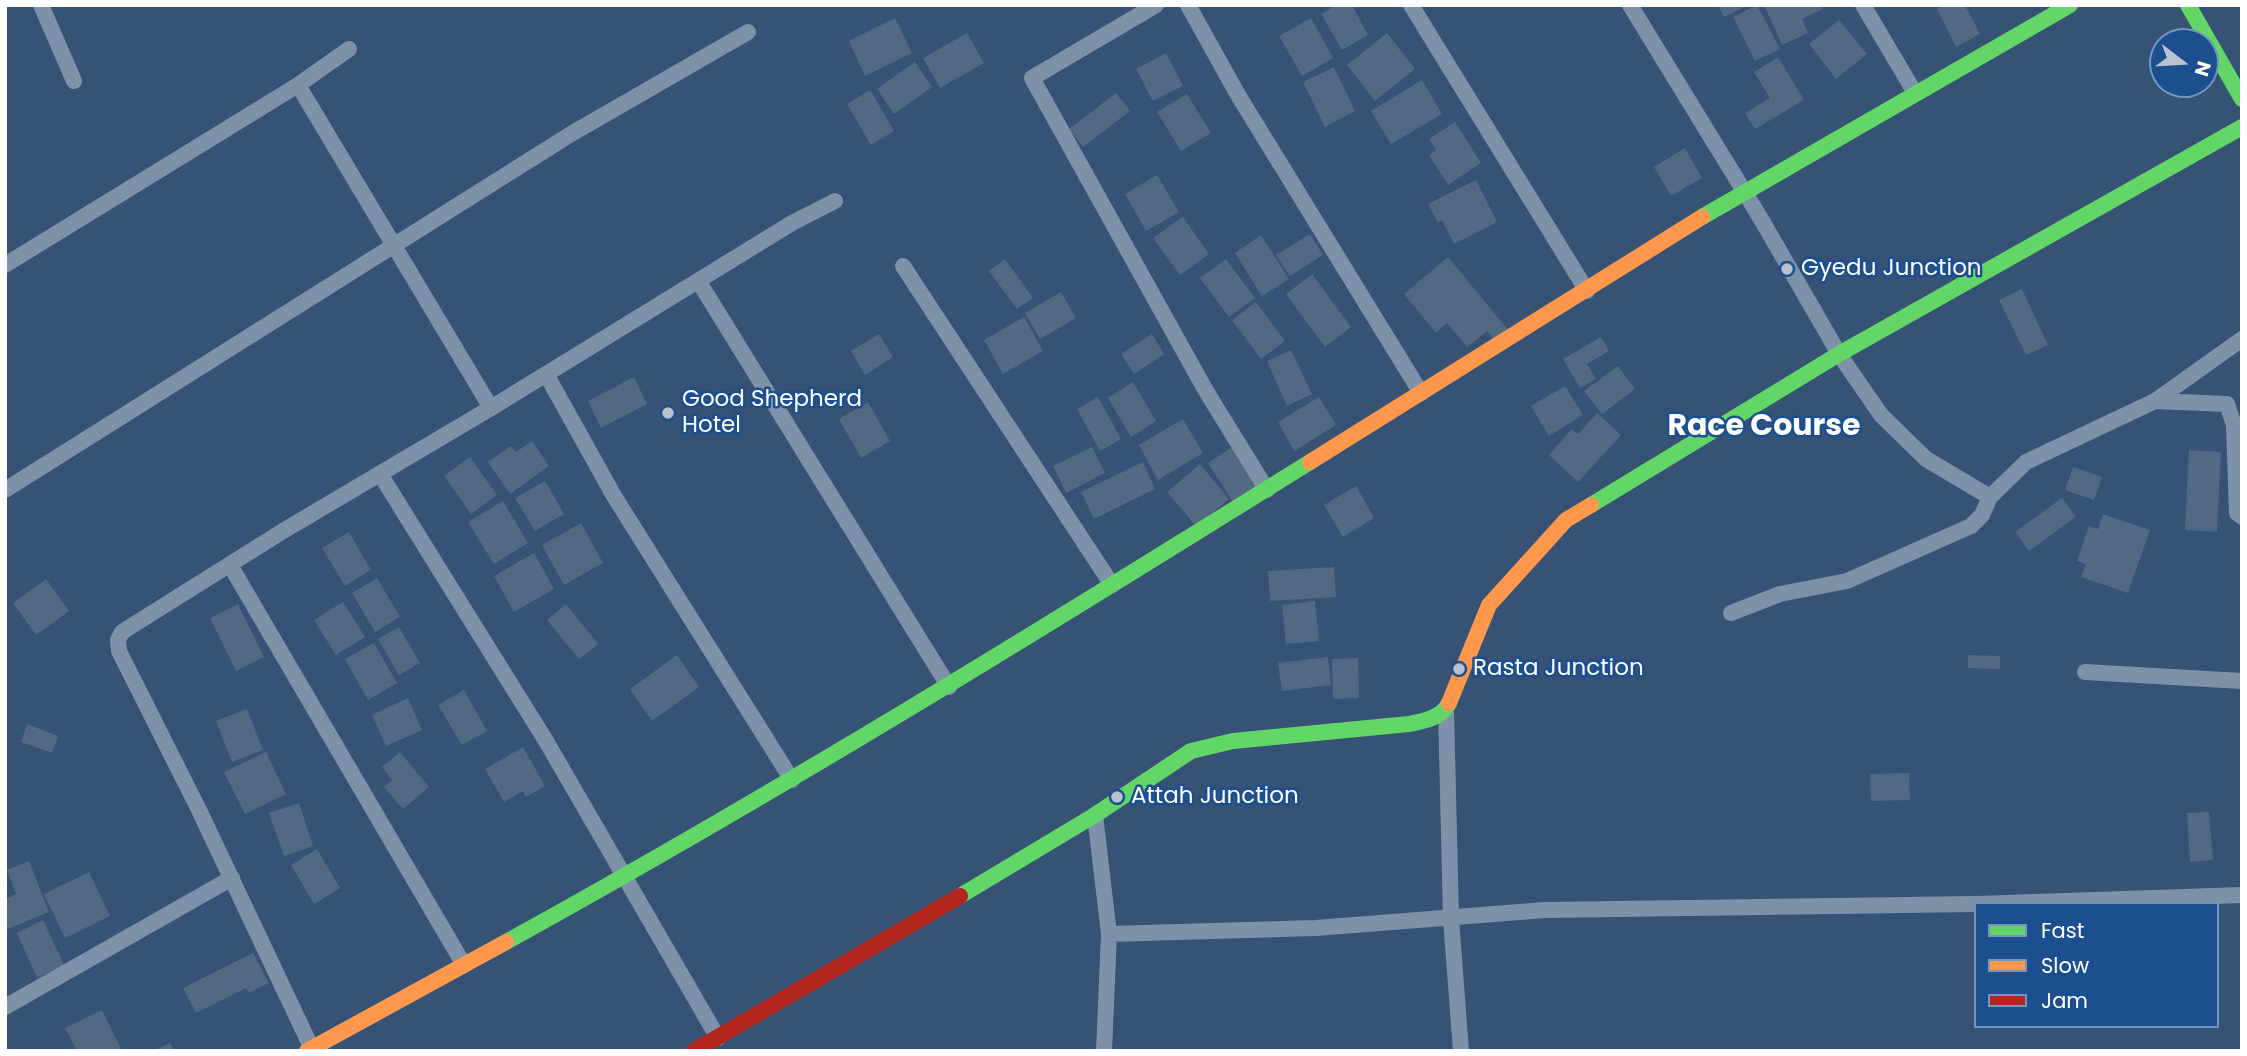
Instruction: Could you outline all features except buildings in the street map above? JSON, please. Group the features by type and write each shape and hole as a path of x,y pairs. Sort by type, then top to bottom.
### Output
{"street":[{"path":"41,5 74,81"},
{"path":"1156,5 1032,78 1206,391 1267,491"},
{"path":"1188,5 1245,106 1421,393"},
{"path":"1411,5 1587,291"},
{"path":"1630,5 1744,191 1839,354 1899,435 1926,459 1990,497"},
{"path":"1863,5 1916,93"},
{"path":"835,201 792,223 122,632 118,640 119,650 232,878 311,1050 624,877 949,687 1744,191 2070,5"},
{"path":"2188,5 2242,99"},
{"path":"5,490 571,134 748,32"},
{"path":"5,265 298,85 349,49"},
{"path":"298,85 491,408"},
{"path":"1461,1051 1451,919 1446,709 1489,605 1500,589 1566,520 1839,354 2242,127"},
{"path":"903,266 1112,585"},
{"path":"699,282 949,687"},
{"path":"1731,613 1780,594 1847,581 1971,526 1982,515 1990,497 2026,462 2155,401 2242,339"},
{"path":"546,374 614,496 792,780"},
{"path":"2155,401 2227,404 2234,425 2237,513 2242,517"},
{"path":"380,474 546,741 718,1038"},
{"path":"230,565 464,965"},
{"path":"2085,672 2242,681"},
{"path":"694,1051 909,928 1026,854 1095,815 1191,751 1233,741 1409,724 1431,719 1446,709"},
{"path":"1095,815 1109,934 1104,1051"},
{"path":"5,1007 232,878"},
{"path":"2035,902 2242,895"},
{"path":"1109,934 1317,928 1545,910 1974,904"}],"traffic: fast":[{"path":"1702,217 2070,5"},
{"path":"2188,5 2242,99"},
{"path":"1591,505 1839,354 2242,127"},
{"path":"506,942 811,767 1310,462"},
{"path":"960,896 1095,815 1191,751 1233,741 1409,724 1437,715 1449,703"}],"traffic: slow":[{"path":"1310,462 1702,217"},
{"path":"1449,703 1489,605 1566,520 1591,505"},
{"path":"307,1051 506,942"}],"traffic: jam":[{"path":"694,1051 960,896"}],"place":[{"name":"Gyedu Junction","path":"1787,269"},
{"name":"Good Shepherd Hotel","path":"668,413"},
{"name":"Rasta Junction","path":"1459,669"},
{"name":"Attah Junction","path":"1117,797"}],"district":[{"name":"Race Course","path":"1764,427"}]}
